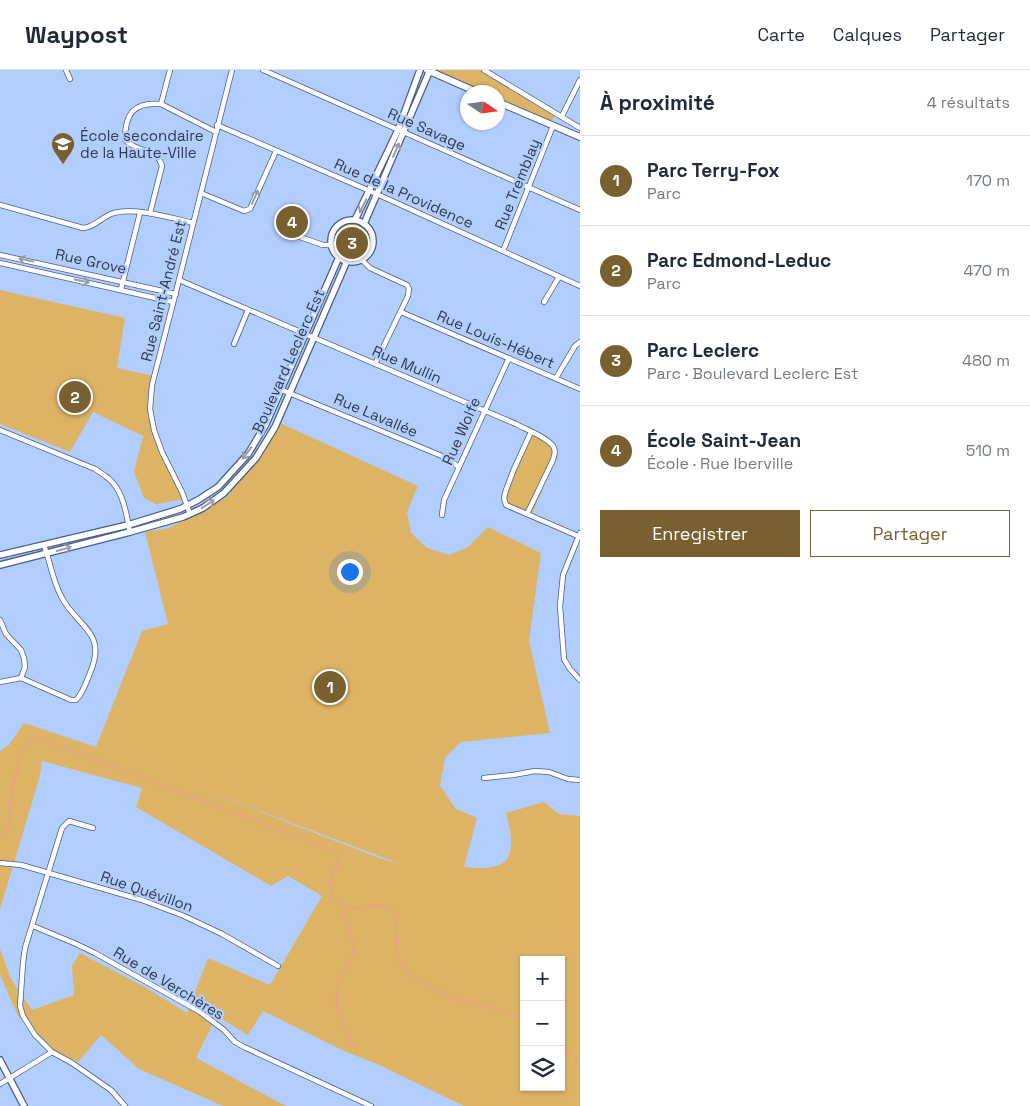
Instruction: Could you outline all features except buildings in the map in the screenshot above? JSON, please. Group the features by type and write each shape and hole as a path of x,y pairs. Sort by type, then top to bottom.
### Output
{"main road":[{"path":"429,71 461,85"},
{"path":"505,105 580,138"}],"street":[{"path":"66,70 70,78"},
{"path":"162,104 170,70"},
{"name":"Rue Saint-André Est","path":"190,514 154,430 150,409 152,386 232,70"},
{"name":"Rue Savage","path":"263,70 580,210"},
{"path":"355,220 398,130 420,70"},
{"path":"484,70 580,128"},
{"path":"364,224 429,71"},
{"path":"562,116 580,80"},
{"path":"150,213 162,166 161,160 157,155 130,146 125,140 128,118 134,109 144,104 162,104 216,132"},
{"name":"Rue de la Providence","path":"217,125 370,191 580,286"},
{"name":"Rue Tremblay","path":"503,251 554,126"},
{"path":"201,193 244,211 250,209 276,151"},
{"path":"0,205 84,228 90,227 111,214 122,212 150,213 193,223"},
{"path":"121,289 140,213"},
{"path":"355,220 364,224 372,235 372,245 367,256 356,261 347,261 339,257 332,244 332,237 336,228 345,222 355,220"},
{"path":"300,237 323,245 332,244"},
{"name":"Rue Grove","path":"0,254 176,294"},
{"name":"Boulevard Leclerc Est","path":"0,556 180,509 218,487 248,454 266,424 339,257"},
{"path":"361,260 370,268 407,285 409,288 408,296 401,312 375,364"},
{"name":"Boulevard Leclerc Est","path":"0,565 183,517 203,508 224,493 256,458 274,427 347,261"},
{"name":"Rue Grove","path":"0,262 173,302"},
{"path":"544,302 559,277"},
{"name":"Rue Mullin","path":"180,280 484,411 552,443 555,452 553,460 527,514"},
{"path":"234,344 248,310"},
{"name":"Rue Louis-Hébert","path":"401,312 580,389"},
{"path":"556,378 575,346 580,342"},
{"name":"Rue Wolfe","path":"442,515 444,500 509,358"},
{"name":"Rue Lavallée","path":"282,390 442,456 459,467"},
{"path":"266,424 274,427"},
{"path":"0,430 95,469 109,478 118,488 122,498 130,532"},
{"path":"531,432 514,469 504,498 506,504 579,535 563,575 560,606 564,659 580,680"},
{"path":"0,682 21,678 71,700 76,700 81,695 95,662 96,645 91,634 58,591 44,545"},
{"path":"0,620 6,634 21,650 24,658 25,667 21,678"},
{"path":"484,778 535,771 549,772 568,780 580,780"},
{"path":"93,828 69,821 62,828 25,948 20,1006 23,1016 35,1035 52,1052 72,1063 111,1090 125,1106"},
{"name":"Rue Quévillon","path":"0,863 21,865 142,900 184,916 222,934 278,966"},
{"name":"Rue de Verchères","path":"33,926 74,942 200,1012 244,1047 368,1106"},
{"path":"0,1084 52,1052"},
{"path":"0,1060 24,1106"}],"shaded area":[{"path":"430,70 483,70 556,113 550,125 505,104 505,85 463,85"},
{"path":"352,220 367,226 373,241 367,256 352,262 337,256 331,241 337,226"},
{"path":"0,290 125,318 117,368 154,376 150,409 154,430 185,499 156,504 144,498 134,472 143,436 93,412 70,452 0,424"},
{"path":"280,423 418,486 407,512 411,533 427,548 449,555 468,547 488,527 541,553 529,641 550,733 461,742 445,758 440,786 456,809 477,818 464,867 492,867 503,863 508,857 511,835 506,813 544,802 559,814 580,816 580,1106 464,1106 379,1065 342,1050 263,1011 248,1035 217,1016 196,1058 286,1106 223,1106 139,1069 101,1035 78,1062 54,1050 18,1016 0,975 0,949 11,979 32,1010 74,995 72,966 80,953 143,986 187,1013 208,958 270,985 322,896 288,876 271,886 136,807 142,788 42,761 40,776 0,909 0,751 9,745 24,723 96,747 142,631 168,624 145,532 169,528 219,501 230,494 232,489 260,456","holes":["190,784 400,864 379,858"]},
{"path":"533,433 551,440 556,450 555,458 531,517 503,501"}],"waterway":[{"path":"0,836 8,827 11,795 19,756 29,743 38,739 49,742 337,852 337,865 331,882 333,894 347,906 361,908 380,905 387,907 394,913 397,926 396,954 407,971 448,996 500,1010 520,1018"},
{"path":"339,901 354,946 351,961 338,981 337,1010 355,1049"},
{"path":"565,1050 580,1059"}],"place":[{"name":"École secondaire de la Haute-Ville","path":"63,165"},
{"name":"École Saint-Jean","path":"292,222"},
{"name":"Parc Leclerc","path":"352,243"},
{"name":"Parc Edmond-Leduc","path":"75,397"},
{"name":"Parc Terry-Fox","path":"330,687"}]}
